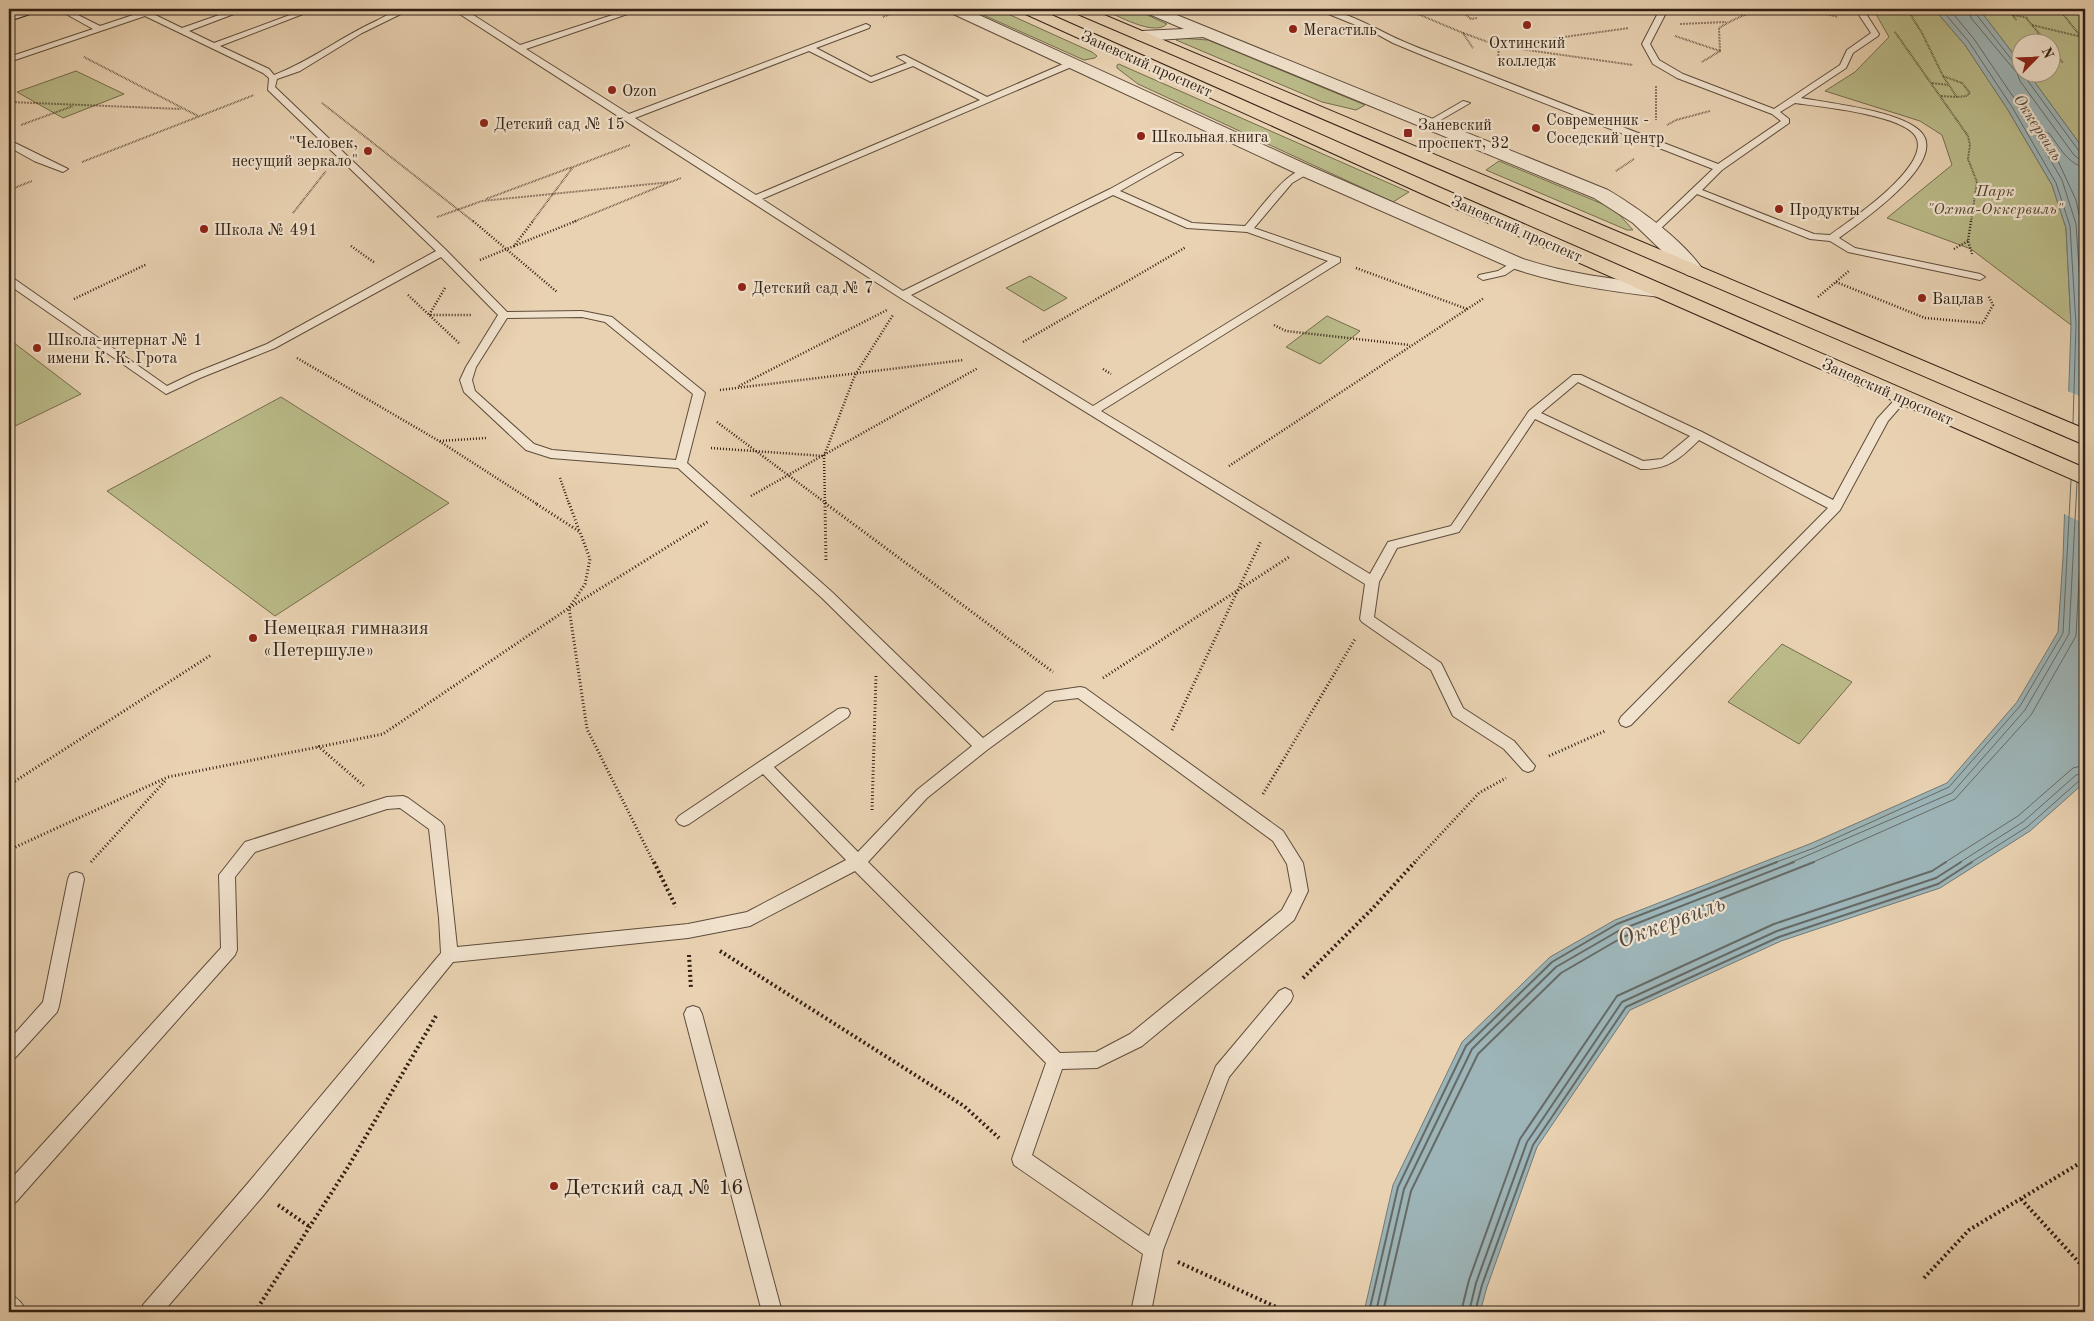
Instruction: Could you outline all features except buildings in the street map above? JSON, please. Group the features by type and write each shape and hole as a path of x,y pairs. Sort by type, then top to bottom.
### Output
{"main road":[{"name":"Заневский проспект","path":"1026,9 1902,398 2085,477"},
{"name":"Заневский проспект","path":"1078,9 2085,438"}],"street":[{"path":"9,16 31,9"},
{"path":"954,9 1306,171 1400,213 1455,234 1516,263 1540,271 1594,283 1660,291"},
{"path":"1149,9 1601,194 1627,208 1654,230 1694,271"},
{"path":"1142,36 1206,32"},
{"path":"1096,73 1115,48"}],"lane":[{"path":"61,9 99,29"},
{"path":"137,9 266,71 272,83 339,154 442,252 504,315 582,314 608,320 700,393 681,464"},
{"path":"181,30 243,9"},
{"path":"212,46 312,9"},
{"path":"272,83 359,31 406,9"},
{"path":"452,9 461,11 708,168 902,300 1001,355 1372,582"},
{"path":"520,48 638,9"},
{"path":"1320,9 1376,30 1396,41 1502,84 1719,168"},
{"path":"1654,230 1719,168 1786,121 1775,112 1680,76 1656,62 1646,44 1657,27 1662,13 1658,9"},
{"path":"1775,112 1843,66 1850,52 1875,34 1859,9"},
{"path":"9,60 146,13"},
{"path":"628,118 866,26"},
{"path":"808,47 871,80 914,63"},
{"path":"901,57 987,100"},
{"path":"755,199 1073,63"},
{"path":"1491,90 1502,84"},
{"path":"1795,100 1887,118 1904,124 1918,133 1923,144 1921,157 1895,190 1832,238"},
{"path":"1429,124 1466,103"},
{"path":"9,143 37,160 63,169"},
{"path":"902,300 1113,191 1178,155"},
{"path":"1248,229 1289,180 1306,171"},
{"path":"1694,190 1813,237 1832,238 1852,250 1980,277"},
{"path":"1113,191 1190,226 1248,229 1336,260"},
{"path":"1785,238 1798,231"},
{"path":"9,280 166,390 271,346 442,252"},
{"path":"1093,411 1336,260"},
{"path":"1483,277 1501,273 1516,263"},
{"path":"504,315 466,380 470,392 516,436 530,447 551,454 681,464 827,595 982,746"},
{"path":"1528,766 1509,745 1458,712 1436,667 1367,619 1372,582 1392,544 1455,529 1533,414 1577,377 1698,435 1836,507"},
{"path":"1626,721 1836,507 1883,419 1902,398"},
{"path":"1533,414 1641,465 1654,467 1667,464 1698,435"},
{"path":"449,955 688,931 750,919 857,862 871,850 922,794 982,746 1051,696 1080,692 1278,836 1295,863 1300,891 1288,915 1136,1040 1097,1060 1056,1061 857,862 764,766"},
{"path":"684,820 843,713"},
{"path":"9,1195 229,950 227,874 250,847 387,803 403,802 436,826 447,918 449,955 255,1190 150,1312"},
{"path":"9,1052 51,1006 76,879"},
{"path":"1141,1312 1153,1250 1222,1072 1285,996"},
{"path":"693,1014 772,1312"},
{"path":"1056,1061 1021,1159 1153,1250"},
{"path":"9,1304 16,1312"}],"path":[{"path":"1406,9 1499,46 1671,71"},
{"path":"1459,9 1471,18 1476,18"},
{"path":"1755,9 1764,10"},
{"path":"1907,9 1923,32 1943,76 1957,97"},
{"path":"2008,9 2017,21"},
{"path":"2059,9 2085,42"},
{"path":"1720,51 1719,28 1740,15 1764,10 1810,10 1838,17 1852,24 1869,25"},
{"path":"2013,16 2028,18 2038,32"},
{"path":"1499,46 1657,27 1728,22"},
{"path":"2032,25 2082,37"},
{"path":"1657,27 1720,51"},
{"path":"1893,28 1968,136 1970,145 1968,159 1977,182 1968,241"},
{"path":"1463,33 1482,61 1485,77"},
{"path":"57,44 199,116"},
{"path":"1657,144 1656,84 1680,76 1720,51"},
{"path":"285,75 459,209 582,314"},
{"path":"1941,96 1957,97 1966,96 1970,93 1962,83 1943,76"},
{"path":"1932,82 1949,85"},
{"path":"9,190 199,116 272,83"},
{"path":"9,102 185,109"},
{"path":"17,127 76,104"},
{"path":"1657,130 1676,120 1710,111"},
{"path":"413,226 656,135"},
{"path":"293,212 339,154"},
{"path":"514,246 555,194 573,167"},
{"path":"429,315 457,269 708,168"},
{"path":"482,201 672,182"},
{"path":"9,850 168,777 383,734 568,608 729,508 1001,355 1218,228"},
{"path":"351,246 384,270 392,280 476,360"},
{"path":"1827,301 1818,298 1868,254"},
{"path":"1336,260 1467,309"},
{"path":"51,310 147,264"},
{"path":"1836,282 1925,318 1983,323 1993,305 1980,277"},
{"path":"1206,480 1491,293"},
{"path":"827,595 824,456 855,375 902,300"},
{"path":"736,387 902,300"},
{"path":"1251,313 1286,332 1411,346"},
{"path":"429,315 504,315"},
{"path":"271,346 305,362 439,441 580,532"},
{"path":"700,393 736,387 855,375 1001,355"},
{"path":"696,407 1080,692 1310,544"},
{"path":"439,441 516,436"},
{"path":"685,446 824,456"},
{"path":"551,454 590,559 585,584 568,608 587,729 688,931 693,1014"},
{"path":"1162,752 1271,520"},
{"path":"1250,815 1367,619"},
{"path":"871,850 876,643"},
{"path":"9,785 211,655"},
{"path":"1285,996 1373,908 1479,793 1528,766 1626,721"},
{"path":"317,746 344,770 387,803"},
{"path":"76,879 168,777"},
{"path":"688,931 964,1106 1021,1159"},
{"path":"255,1312 348,1167 439,1010"},
{"path":"1924,1278 1969,1230 2085,1160"},
{"path":"255,1190 310,1226"},
{"path":"2021,1198 2085,1269"},
{"path":"1153,1250 1287,1312"}],"green space":[{"path":"970,9 997,9 1097,56 1084,60"},
{"path":"1102,9 1134,9 1167,24 1161,27 1145,27"},
{"name":"Парк \"Охта-Оккервиль\"","path":"1873,9 1934,9 1965,45 2008,110 2052,185 2066,228 2071,325 1971,249 1887,218 1952,165 1942,135 1920,121 1825,91 1855,72 1889,37"},
{"path":"1979,9 2085,9 2085,151 2035,82 2062,82 2062,32 2012,32 2012,52"},
{"path":"1179,38 1208,40 1365,105 1356,110 1322,102 1176,40"},
{"path":"1119,64 1409,192 1393,202 1138,84 1117,68"},
{"path":"76,71 124,94 63,118 17,92"},
{"path":"1499,161 1605,205 1617,212 1633,230 1627,230 1486,170"},
{"path":"1030,276 1067,298 1044,311 1006,288"},
{"path":"1327,316 1360,331 1320,364 1286,347"},
{"path":"9,339 81,394 9,429"},
{"path":"281,397 449,503 275,616 107,491"},
{"path":"1782,644 1852,682 1799,744 1728,702"}],"water":[{"name":"Оккервиль","path":"1934,9 1979,9 2012,52 2012,82 2035,82 2085,151 2085,782 2030,831 1940,888 1781,941 1630,1010 1537,1147 1487,1287 1480,1312 1364,1312 1393,1185 1462,1042 1550,957 1615,920 1812,843 1947,783 2017,702 2058,632 2063,558 2071,325 2066,228 2052,185 2008,110 1965,45"}],"pier":[{"path":"2067,391 2085,398 2085,524 2062,513"}],"place":[{"name":"Охтинский колледж","path":"1527,25"},
{"name":"Мегастиль","path":"1293,29"},
{"name":"Ozon","path":"612,90"},
{"name":"Детский сад № 15","path":"484,123"},
{"name":"Современник - Соседский центр","path":"1536,128"},
{"name":"Заневский проспект, 32","path":"1408,133"},
{"name":"Школьная книга","path":"1141,136"},
{"name":"\"Человек, несущий зеркало\"","path":"368,151"},
{"name":"Продукты","path":"1779,209"},
{"name":"Школа № 491","path":"204,229"},
{"name":"Детский сад № 7","path":"742,287"},
{"name":"Вацлав","path":"1922,298"},
{"name":"Школа-интернат № 1 имени К. К. Грота","path":"37,348"},
{"name":"Немецкая гимназия «Петершуле»","path":"253,638"},
{"name":"Детский сад № 16","path":"554,1186"}]}
